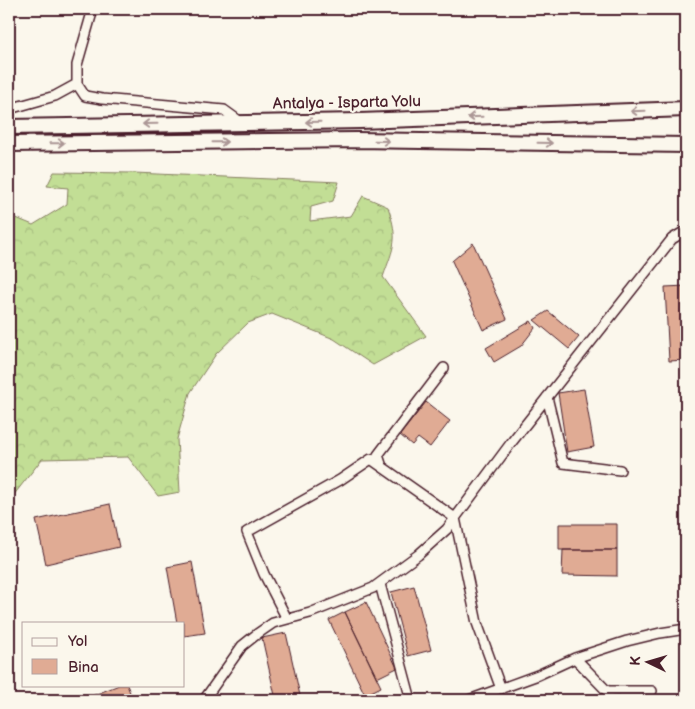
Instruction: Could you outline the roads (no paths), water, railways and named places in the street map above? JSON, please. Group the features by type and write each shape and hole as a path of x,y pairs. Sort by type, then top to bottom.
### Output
{"highway":[{"name":"Antalya - Isparta Yolu","path":"9,127 360,121 686,109"},
{"path":"9,144 357,140 686,145"}],"street":[{"path":"93,9 77,65 77,84 85,96 224,110 242,123"},
{"path":"9,109 55,96 77,84"},
{"path":"204,700 242,646 272,623 310,613 380,584 418,555 447,529 547,397 672,239 682,233 686,234"},
{"path":"382,467 378,455 444,368"},
{"path":"547,397 563,463 620,470"},
{"path":"287,619 264,574 247,532 340,480 371,459 455,518 477,623 501,689"},
{"path":"380,584 412,700"},
{"path":"469,700 538,675 575,658 627,641 686,629"},
{"path":"575,658 608,696 652,691"}]}
